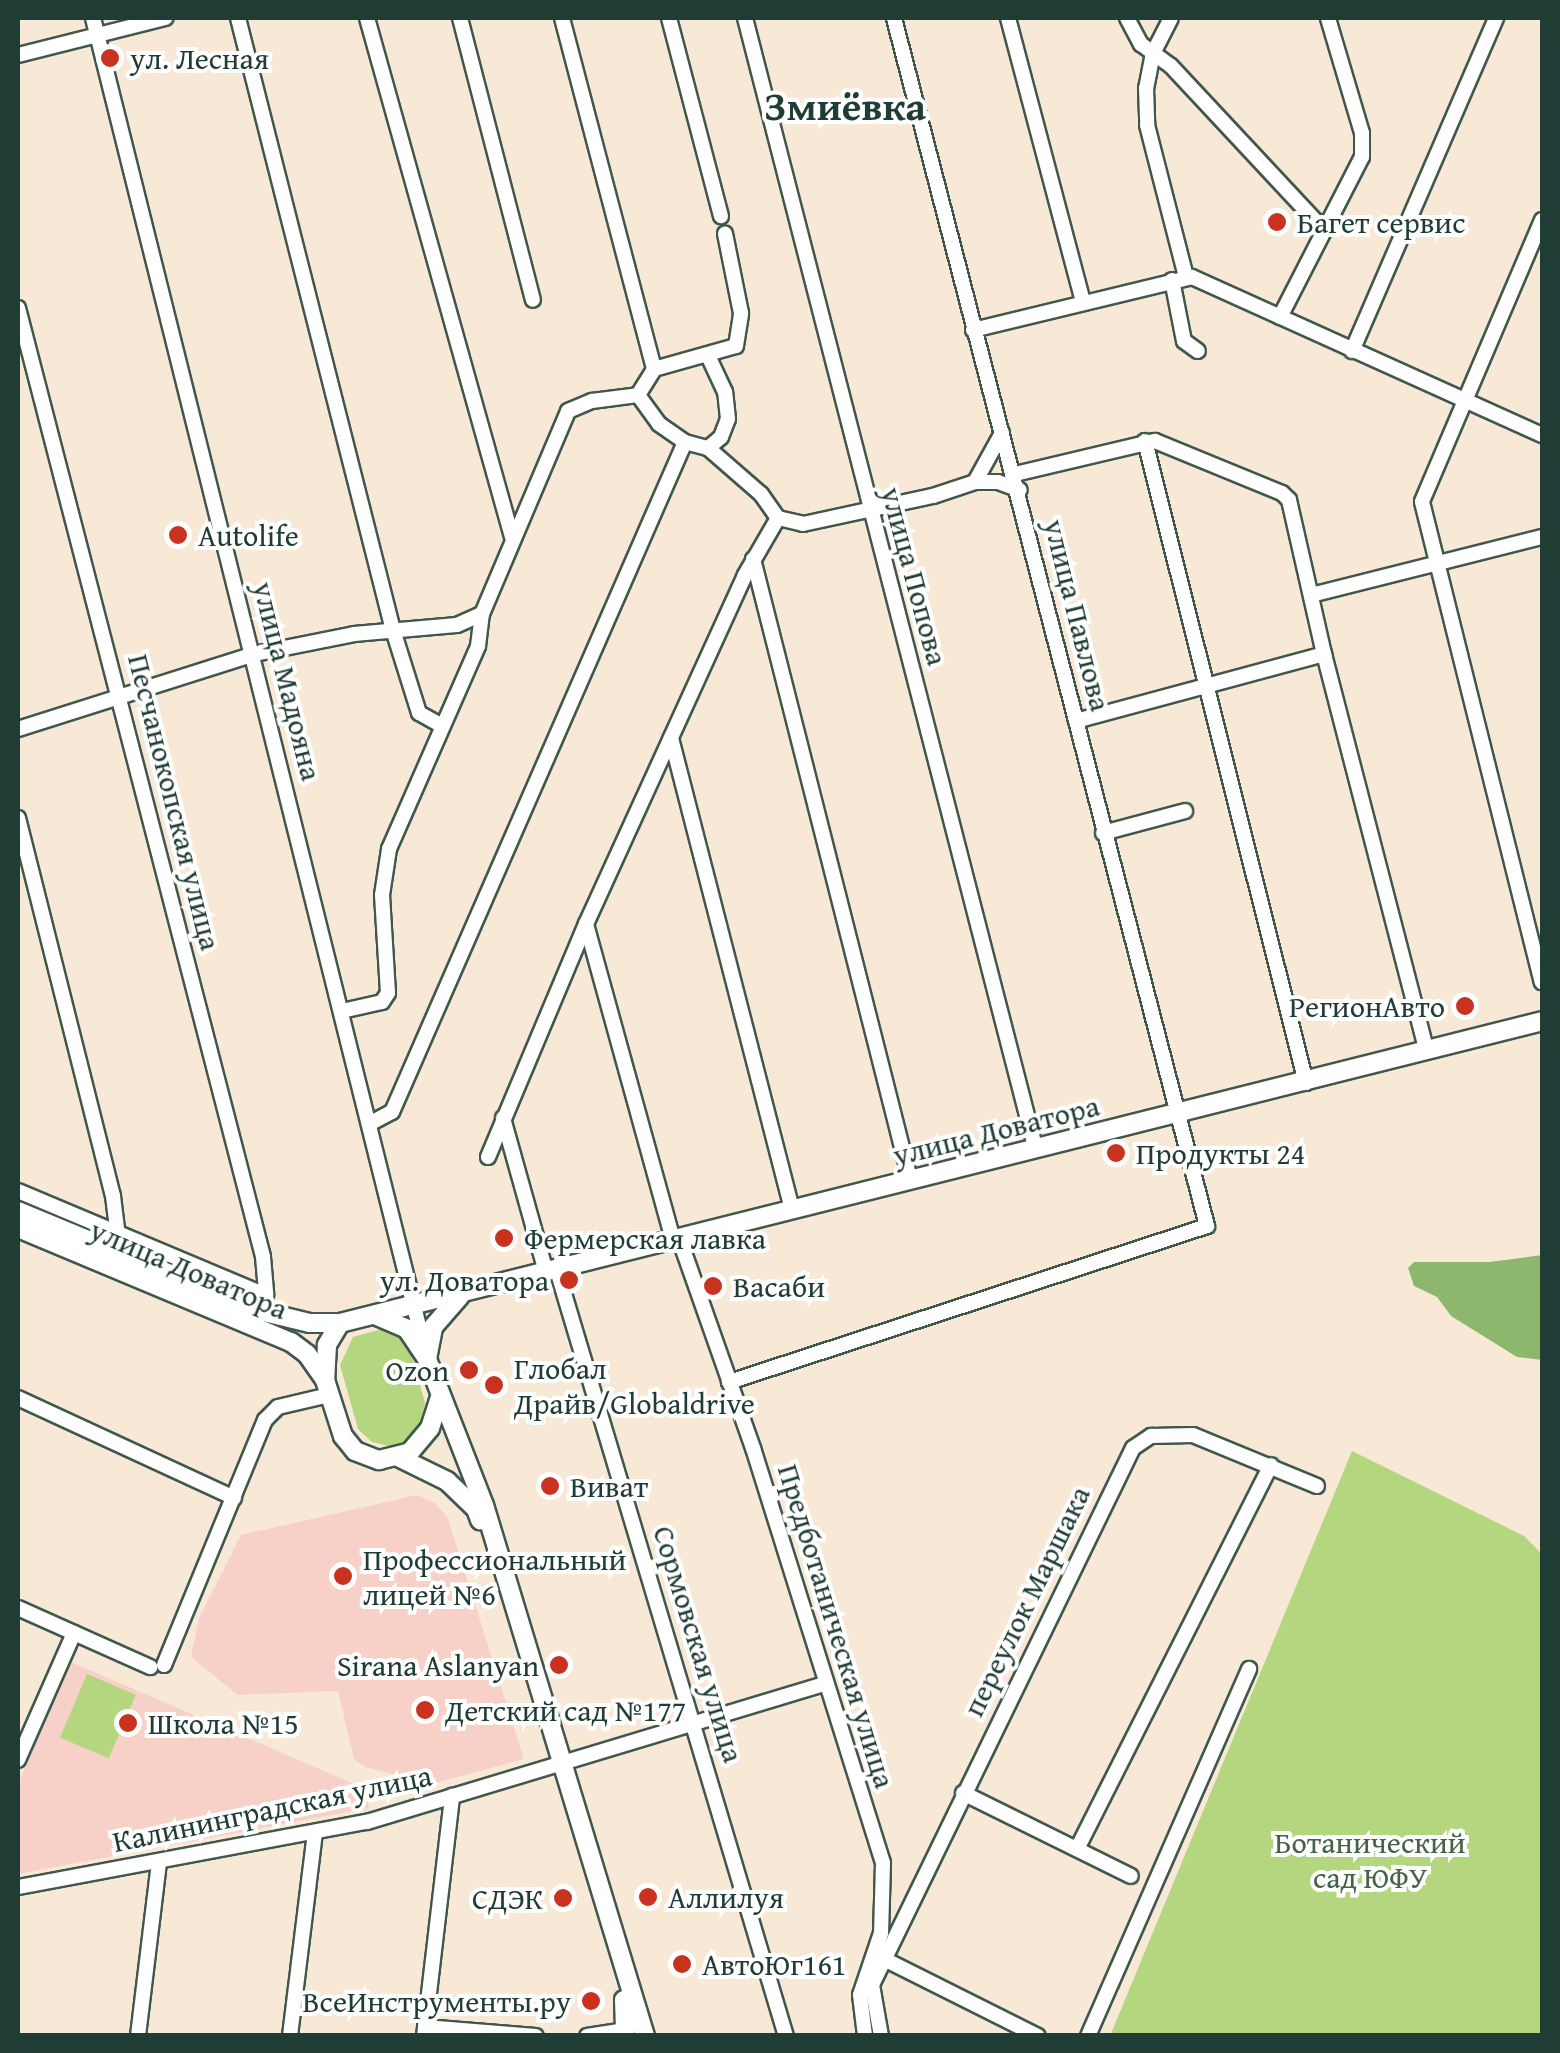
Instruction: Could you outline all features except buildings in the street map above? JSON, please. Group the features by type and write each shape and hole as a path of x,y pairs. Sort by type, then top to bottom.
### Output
{"main road":[{"name":"улица Доватора","path":"372,1315 1542,1021"},
{"name":"улица Доватора","path":"18,1211 310,1324 340,1324"},
{"name":"улица Доватора","path":"18,1228 291,1342 307,1354 327,1388"},
{"path":"428,1360 438,1318 463,1292"},
{"path":"632,2034 558,1765 476,1508 436,1472 400,1458 379,1460 355,1451 343,1436 327,1388 328,1345 340,1324 372,1315 388,1317 407,1328 428,1360 484,1505 558,1765 626,2008 632,2034"},
{"path":"400,1458 424,1437 440,1396"}],"street":[{"name":"улица Мадояна","path":"93,18 428,1360"},
{"path":"18,54 165,18"},
{"path":"238,18 393,630 420,713 442,726"},
{"path":"367,18 512,537"},
{"path":"460,18 533,300"},
{"path":"562,18 654,369"},
{"path":"669,18 721,216"},
{"name":"улица Попова","path":"745,18 1035,1148"},
{"name":"улица Павлова","path":"729,1382 1207,1226 1103,833 1020,490 973,330 894,18"},
{"path":"1008,18 1083,301"},
{"path":"1127,18 1141,44 1170,66 1323,229"},
{"path":"1171,18 1152,53 1146,88 1148,125 1179,278 1184,341 1198,351"},
{"path":"1280,316 1323,229 1350,186 1364,144 1328,18"},
{"path":"1352,350 1496,18"},
{"path":"1542,220 1422,502 1542,982"},
{"path":"342,1011 385,999 384,866 478,646 482,614 560,422 579,404 638,395 654,369 731,351 738,340 741,312 726,234"},
{"path":"973,330 1179,278 1201,279 1542,435"},
{"name":"Песчанокопская улица","path":"18,308 263,1257 263,1303"},
{"path":"708,356 725,392 728,419 721,437 708,448"},
{"path":"638,395 659,424 685,442 708,448 761,494 778,518 803,524 869,511 975,482 998,482 1020,490"},
{"path":"975,482 1003,432"},
{"path":"1015,474 1145,440 1170,446 1282,492 1293,510 1324,654 1427,1052"},
{"path":"1145,440 1306,1083"},
{"path":"369,1124 392,1112 685,442"},
{"path":"488,1156 586,924 753,559 778,518"},
{"path":"1311,595 1542,537"},
{"path":"753,559 910,1180"},
{"path":"18,729 254,654 393,630 457,625 482,614"},
{"path":"1076,721 1324,654"},
{"path":"671,738 792,1210"},
{"path":"1103,833 1185,811"},
{"path":"18,818 113,1196 118,1234"},
{"name":"Предботаническая улица","path":"586,924 676,1239 729,1382 886,1879 881,1933 860,1995 866,2036"},
{"name":"Сормовская улица","path":"503,1118 694,1723 786,2036"},
{"name":"улица Доватора","path":"18,1191 263,1303"},
{"path":"18,1608 157,1666 272,1410 327,1388"},
{"path":"18,1398 25,1405 234,1498"},
{"name":"переулок Маршака","path":"884,1959 1133,1448 1151,1436 1178,1433 1214,1440 1317,1486"},
{"path":"1077,1849 1271,1465"},
{"path":"18,1760 74,1633"},
{"path":"1088,2036 1249,1669"},
{"name":"Калининградская улица","path":"18,1887 315,1833 558,1765 824,1684"},
{"path":"963,1793 1130,1876"},
{"path":"452,1796 424,2031 536,2036"},
{"path":"290,2036 315,1833"},
{"path":"138,2036 160,1862"},
{"path":"897,2036 880,2031 871,1992 884,1959 1038,2036"},
{"path":"587,2036 632,2034"}],"shaded area":[{"name":"Профессиональный лицей №6","path":"417,1495 435,1503 447,1516 524,1759 432,1784 365,1767 354,1759 338,1691 238,1695 191,1657 199,1618 241,1535"},
{"name":"Школа №15","path":"71,1662 366,1789 369,1808 18,1874 18,1784"}],"green space":[{"path":"1542,1255 1542,1360 1517,1357 1451,1316 1437,1297 1414,1286 1408,1268 1414,1262 1490,1262"},
{"path":"382,1329 399,1336 410,1349 425,1403 420,1427 408,1441 389,1446 372,1442 358,1429 340,1365 353,1337"},
{"name":"Ботанический сад ЮФУ","path":"1352,1451 1524,1536 1542,1554 1542,2035 1110,2036"},
{"path":"87,1674 136,1695 109,1758 60,1738"}],"place":[{"name":"ул. Лесная","path":"110,58"},
{"name":"Багет сервис","path":"1277,222"},
{"name":"Autolife","path":"178,535"},
{"name":"РегионАвто","path":"1465,1006"},
{"name":"Продукты 24","path":"1116,1153"},
{"name":"Фермерская лавка","path":"504,1238"},
{"name":"ул. Доватора","path":"569,1280"},
{"name":"Васаби","path":"713,1286"},
{"name":"Ozon","path":"469,1370"},
{"name":"Глобал Драйв/Globaldrive","path":"494,1385"},
{"name":"Виват","path":"550,1486"},
{"name":"Профессиональный лицей №6","path":"343,1576"},
{"name":"Sirana Aslanyan","path":"559,1665"},
{"name":"Детский сад №177","path":"425,1710"},
{"name":"Школа №15","path":"128,1723"},
{"name":"Аллилуя","path":"648,1897"},
{"name":"СДЭК","path":"563,1898"},
{"name":"АвтоЮг161","path":"682,1964"},
{"name":"ВсеИнструменты.ру","path":"591,2001"}],"district":[{"name":"Змиёвка","path":"845,106"}]}
